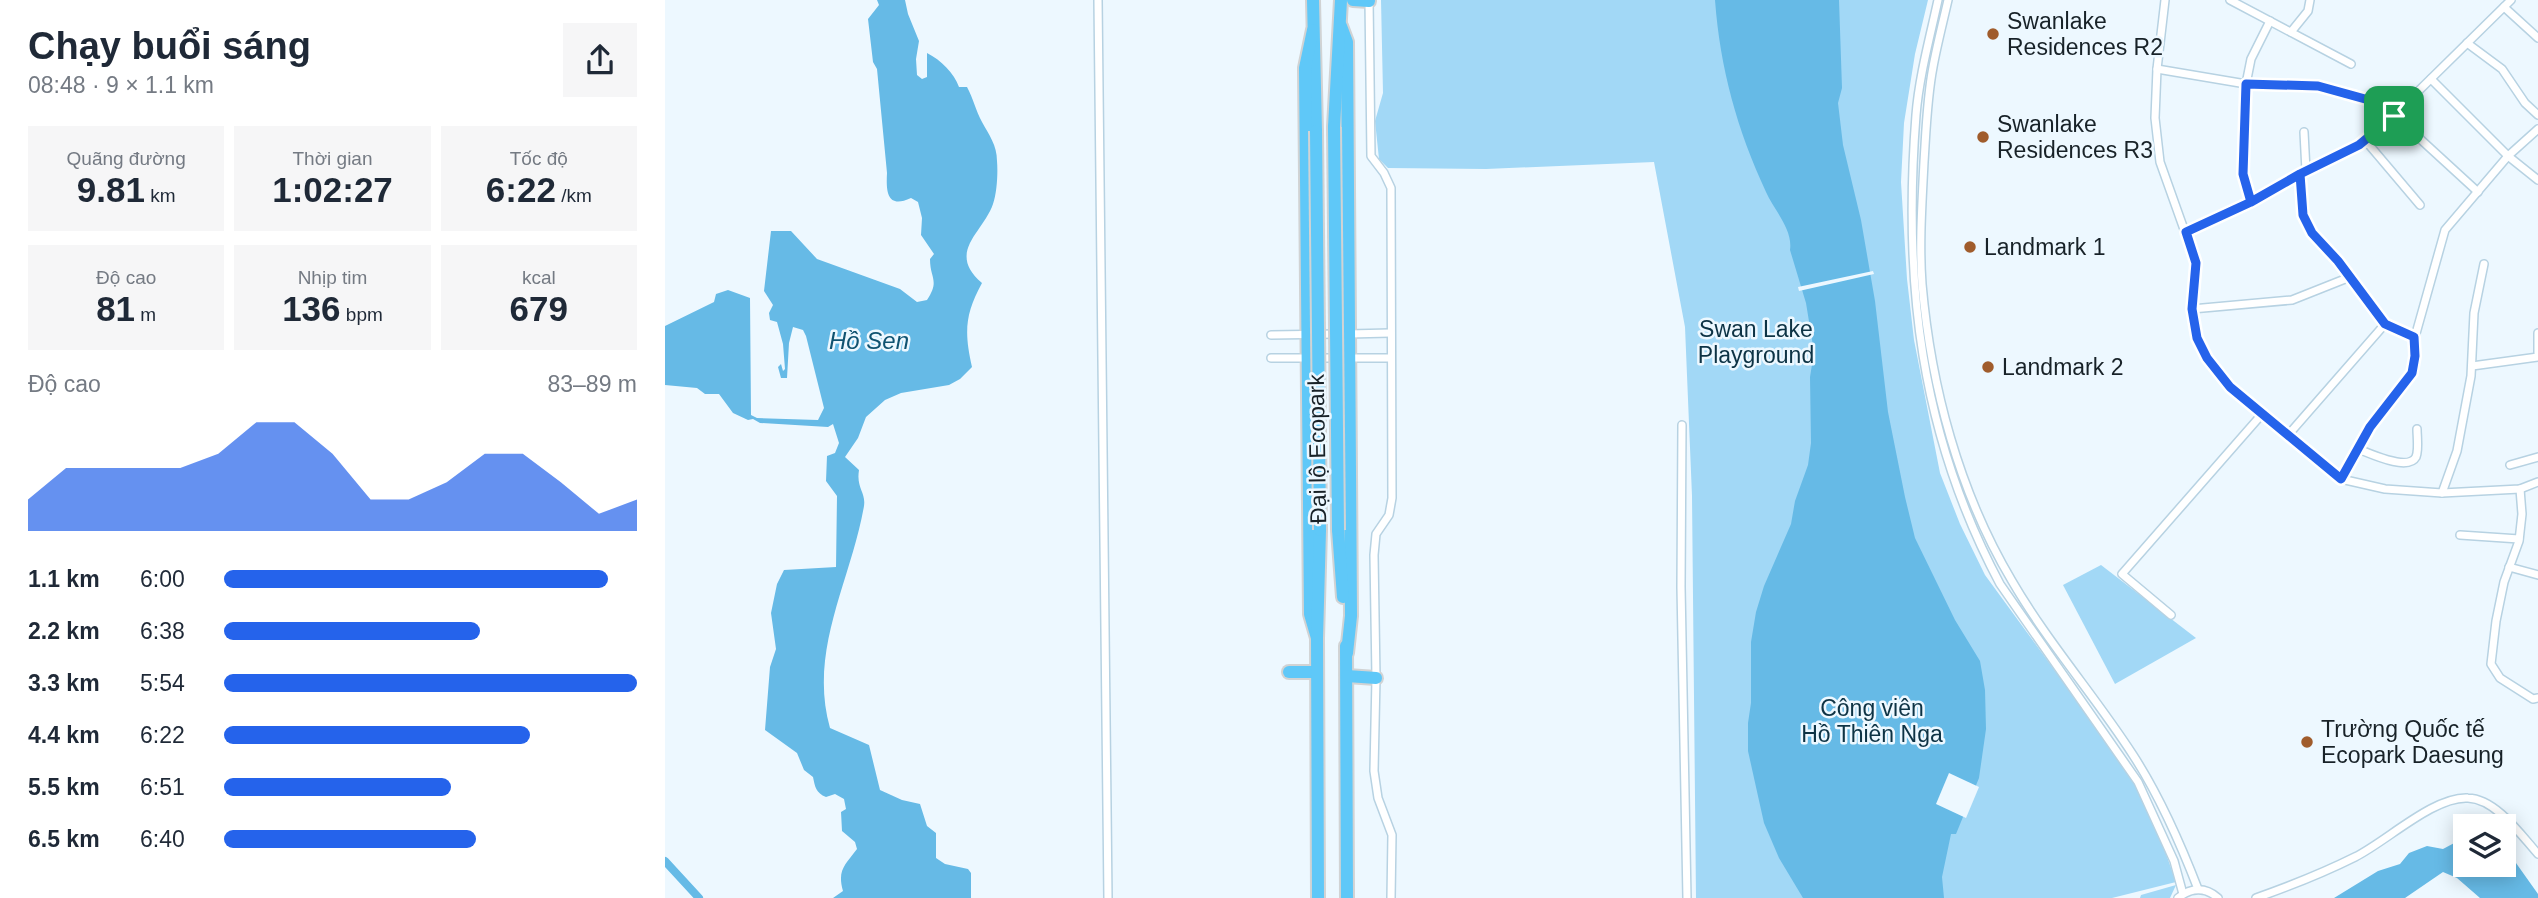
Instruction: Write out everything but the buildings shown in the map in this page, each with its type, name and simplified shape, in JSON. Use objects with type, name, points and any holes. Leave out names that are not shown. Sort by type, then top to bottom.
[{"type":"highway","name":"Đại lộ Ecopark","points":[[1313,0],[1321,530],[1317,638],[1318,898]]},
{"type":"highway","name":"Đại lộ Ecopark","points":[[1341,0],[1334,127],[1338,530],[1347,676],[1347,898]]},
{"type":"highway","points":[[1353,0],[1369,0]]},
{"type":"highway","points":[[1341,26],[1347,42],[1351,616],[1346,653]]},
{"type":"highway","points":[[1313,30],[1305,68],[1310,614],[1317,638]]},
{"type":"highway","points":[[1289,672],[1317,671]]},
{"type":"highway","points":[[1347,676],[1376,677]]},
{"type":"street","points":[[1098,0],[1108,898]]},
{"type":"street","points":[[1369,0],[1371,156],[1391,188],[1392,498],[1389,515],[1376,534],[1374,771],[1378,798],[1392,835],[1391,898]]},
{"type":"street","points":[[1938,0],[1916,113],[1913,264],[1913,287],[1922,361],[1935,421],[1962,505],[1981,548],[2000,584],[2138,782],[2173,861],[2181,896],[2198,889],[2207,890],[2218,898]]},
{"type":"street","points":[[1948,0],[1933,68],[1921,215],[1922,283],[1935,376],[1945,420],[1972,501],[2012,581],[2053,645],[2106,716],[2147,778],[2198,889]]},
{"type":"street","points":[[2165,0],[2157,69],[2155,118],[2160,162],[2196,263],[2192,309],[2197,338],[2207,358],[2230,387],[2341,479],[2385,489],[2442,493],[2520,489],[2538,482]]},
{"type":"street","points":[[2230,0],[2351,64]]},
{"type":"street","points":[[2291,32],[2308,11],[2310,0]]},
{"type":"street","points":[[2186,232],[2251,202],[2359,145],[2394,116],[2511,0]]},
{"type":"street","points":[[2504,7],[2538,38]]},
{"type":"street","points":[[1935,15],[1944,17]]},
{"type":"street","points":[[2251,202],[2243,174],[2246,84],[2251,59],[2270,21]]},
{"type":"street","points":[[2467,43],[2501,69],[2525,103],[2538,115]]},
{"type":"street","points":[[2157,69],[2246,84],[2318,86],[2376,102],[2478,191]]},
{"type":"street","points":[[2431,79],[2508,156],[2538,180]]},
{"type":"street","points":[[2341,479],[2370,427],[2412,373],[2414,337],[2445,230],[2508,156],[2538,129]]},
{"type":"street","points":[[2304,132],[2303,215],[2312,233],[2350,277],[2385,324],[2414,337]]},
{"type":"street","points":[[2365,140],[2420,205]]},
{"type":"street","points":[[1913,264],[1922,265]]},
{"type":"street","points":[[2442,493],[2457,451],[2472,366],[2474,313],[2484,264]]},
{"type":"street","points":[[2192,309],[2292,300],[2350,277]]},
{"type":"street","points":[[2289,434],[2385,324]]},
{"type":"street","points":[[1271,335],[1390,333]]},
{"type":"street","points":[[2472,366],[2538,355],[2538,333]]},
{"type":"street","points":[[1271,358],[1390,358]]},
{"type":"street","points":[[2171,615],[2122,574],[2263,413]]},
{"type":"street","points":[[1682,425],[1681,587],[1687,898]]},
{"type":"street","points":[[2358,449],[2388,461],[2409,462],[2417,453],[2417,429]]},
{"type":"street","points":[[2510,465],[2538,457]]},
{"type":"street","points":[[2520,489],[2522,514],[2519,539],[2496,621],[2491,664],[2500,678],[2527,696],[2538,698]]},
{"type":"street","points":[[1962,505],[1972,501]]},
{"type":"street","points":[[2460,535],[2519,539]]},
{"type":"street","points":[[2509,567],[2538,575]]},
{"type":"street","points":[[2045,650],[2053,645]]},
{"type":"street","points":[[2138,782],[2147,778]]},
{"type":"street","points":[[2256,898],[2355,858],[2391,837],[2439,803],[2457,799],[2481,801],[2494,809],[2538,854]]},
{"type":"green space","name":"Công viên Hồ Thiên Nga","points":[[1381,0],[1928,0],[1915,54],[1904,123],[1901,182],[1914,340],[1940,473],[1960,524],[1985,575],[2132,776],[2159,834],[2176,882],[2112,898],[1696,898],[1692,496],[1685,327],[1654,162],[1486,169],[1388,168],[1379,159],[1375,121],[1383,93]]},
{"type":"green space","points":[[2101,565],[2196,638],[2115,684],[2063,585]]},
{"type":"green space","points":[[2176,885],[2170,898],[2140,898],[2141,895]]},
{"type":"water","name":"Hồ Sen","points":[[877,0],[905,0],[919,41],[917,75],[922,79],[927,77],[927,53],[946,67],[959,87],[967,87],[996,150],[997,183],[993,204],[967,252],[967,262],[982,283],[969,314],[967,333],[972,367],[949,385],[901,393],[885,400],[866,417],[858,438],[845,457],[859,470],[864,506],[828,643],[824,671],[825,699],[830,728],[869,745],[880,790],[902,800],[920,804],[927,826],[936,833],[936,858],[945,864],[968,869],[971,873],[971,898],[833,898],[843,891],[842,873],[857,849],[855,842],[842,831],[841,812],[846,809],[844,799],[835,794],[826,797],[820,794],[813,777],[804,770],[797,753],[765,730],[770,667],[776,649],[771,613],[777,584],[784,570],[836,567],[837,496],[826,481],[827,456],[835,453],[839,443],[833,424],[828,427],[760,423],[733,413],[719,394],[705,394],[697,388],[665,385],[665,326],[714,302],[716,294],[728,290],[750,298],[751,415],[757,418],[818,420],[824,408],[803,330],[793,327],[789,343],[787,378],[781,378],[778,367],[781,364],[783,371],[785,369],[783,344],[777,322],[770,320],[769,313],[773,305],[764,291],[771,231],[791,231],[817,259],[900,289],[917,302],[927,300],[931,293],[934,284],[930,259],[934,254],[921,235],[922,218],[918,202],[911,198],[893,200],[888,192],[877,69],[873,62],[868,19],[879,5]]},
{"type":"water","points":[[1715,0],[1839,0],[1842,88],[1838,103],[1843,145],[1861,220],[1875,301],[1888,412],[1905,497],[1915,538],[1955,620],[1980,661],[1985,690],[1986,729],[1979,778],[1956,834],[1951,834],[1942,877],[1944,898],[1803,898],[1779,858],[1764,823],[1748,751],[1751,642],[1764,586],[1791,524],[1795,501],[1808,465],[1811,443],[1810,377],[1814,352],[1806,303],[1790,250],[1789,235],[1756,169],[1731,98],[1721,50]]},
{"type":"water","points":[[2453,844],[2453,876],[2443,872],[2405,898],[2334,898],[2378,871],[2400,864],[2409,853],[2427,846],[2443,849]]},
{"type":"water","points":[[2516,863],[2538,894],[2538,898],[2480,898],[2455,877],[2516,877]]},
{"type":"pier","points":[[1873,271],[1874,274],[1799,291],[1798,287]]},
{"type":"pier","points":[[1949,773],[1979,787],[1966,818],[1936,804]]},
{"type":"waterway","points":[[665,861],[699,898]]},
{"type":"place","name":"Swanlake Residences R2","points":[[1993,34]]},
{"type":"place","name":"Swanlake Residences R3","points":[[1983,137]]},
{"type":"place","name":"Landmark 1","points":[[1970,247]]},
{"type":"place","name":"Landmark 2","points":[[1988,367]]},
{"type":"place","name":"Trường Quốc tế Ecopark Daesung","points":[[2307,742]]},
{"type":"route","points":[[2394,116],[2359,145],[2300,174],[2251,202],[2186,232],[2196,263],[2192,309],[2197,338],[2207,358],[2230,387],[2341,479],[2370,427],[2412,373],[2414,337],[2385,324],[2338,261],[2312,233],[2303,215],[2300,174],[2251,202],[2243,174],[2246,84],[2318,86],[2376,102],[2394,116]]},
{"type":"park label","name":"Swan Lake Playground","points":[[1756,342]]}]
